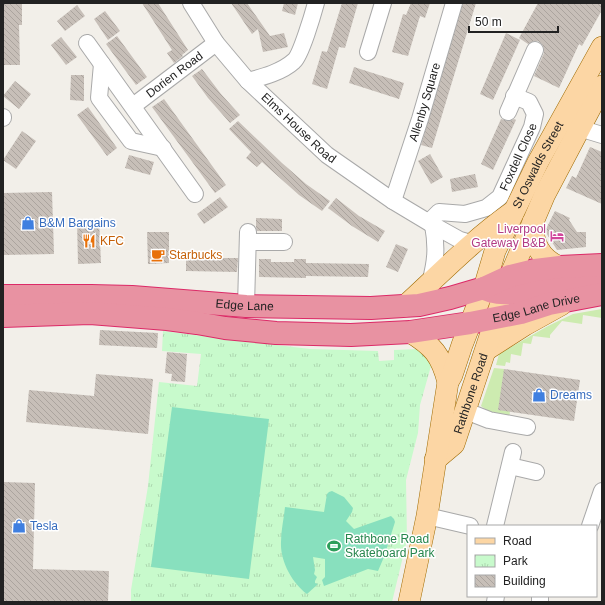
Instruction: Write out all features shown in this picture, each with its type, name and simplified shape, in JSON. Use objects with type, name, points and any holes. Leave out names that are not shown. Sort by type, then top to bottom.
[{"type":"highway","points":[[499,285],[535,270],[602,265]]},
{"type":"highway","points":[[499,285],[527,291],[570,282],[583,282],[602,286]]},
{"type":"highway","name":"Edge Lane","points":[[3,296],[132,297],[246,306],[371,308],[419,305],[499,285]]},
{"type":"highway","name":"Edge Lane Drive","points":[[470,323],[521,313],[548,304],[602,294]]},
{"type":"highway","points":[[36,296],[90,301],[90,312]]},
{"type":"highway","name":"Edge Lane","points":[[3,316],[90,312],[197,322],[225,328],[276,333],[351,335],[410,332],[470,323]]},
{"type":"main road","name":"St Oswalds Street","points":[[499,285],[533,222],[545,194],[556,151],[602,47]]},
{"type":"main road","name":"St Oswalds Street","points":[[499,285],[495,251],[512,213],[556,151],[592,132],[602,86]]},
{"type":"main road","points":[[405,306],[474,242],[512,213]]},
{"type":"main road","points":[[533,222],[534,239],[538,249],[550,262],[560,267]]},
{"type":"main road","name":"Rathbone Road","points":[[435,460],[454,444],[495,319],[499,285]]},
{"type":"main road","name":"Rathbone Road","points":[[409,602],[427,516],[448,382],[452,375],[470,323],[499,285]]},
{"type":"main road","points":[[486,350],[525,325],[569,300]]},
{"type":"main road","points":[[410,332],[434,349],[448,382]]},
{"type":"street","name":"Elms House Road","points":[[191,3],[216,43],[248,81],[327,155],[393,201],[431,224],[460,240],[474,242]]},
{"type":"street","points":[[248,81],[270,76],[295,61],[308,31],[316,3]]},
{"type":"street","points":[[368,52],[383,3]]},
{"type":"street","name":"Allenby Square","points":[[393,201],[420,119],[454,3]]},
{"type":"street","points":[[87,43],[195,194]]},
{"type":"street","name":"Dorien Road","points":[[133,106],[216,43]]},
{"type":"street","points":[[508,112],[535,50]]},
{"type":"street","points":[[102,64],[99,98],[131,141],[163,148]]},
{"type":"street","name":"Foxdell Close","points":[[431,224],[439,212],[465,214],[486,208],[500,197],[532,127],[535,114],[529,102],[514,96]]},
{"type":"street","points":[[430,283],[435,265],[436,251],[436,242],[431,224]]},
{"type":"street","points":[[246,306],[248,237],[284,242]]},
{"type":"street","points":[[466,410],[489,420],[527,427]]},
{"type":"street","points":[[495,525],[511,459],[536,472]]},
{"type":"street","points":[[590,525],[602,491]]},
{"type":"street","points":[[427,516],[467,525]]},
{"type":"green space","points":[[602,309],[602,318],[583,315],[582,324],[562,321],[550,335],[550,338],[533,336],[531,344],[523,343],[521,356],[511,354],[510,363],[506,362],[505,366],[496,365],[499,354],[548,326],[573,314]]},
{"type":"green space","points":[[163,331],[310,349],[378,351],[379,361],[394,360],[394,350],[419,349],[430,361],[431,366],[420,405],[418,433],[406,480],[407,540],[392,602],[131,602],[131,590],[148,486],[159,382],[197,386],[201,354],[162,351]]},
{"type":"green space","points":[[494,368],[504,369],[510,411],[509,419],[489,412],[481,406]]},
{"type":"green space","points":[[172,407],[269,419],[249,579],[151,567]]},
{"type":"green space","name":"Rathbone Road Skateboard Park","points":[[332,491],[344,497],[353,508],[346,521],[354,529],[391,516],[395,522],[378,571],[368,569],[324,586],[322,580],[325,577],[325,559],[313,557],[315,570],[314,574],[317,577],[315,583],[318,584],[307,594],[292,578],[283,557],[281,538],[285,507],[324,512],[327,494]]},
{"type":"building","points":[[3,3],[22,3],[22,25],[19,25],[20,65],[3,65]]},
{"type":"building","points":[[142,3],[158,3],[188,50],[174,63],[167,53],[172,50]]},
{"type":"building","points":[[231,3],[247,3],[270,36],[284,33],[288,47],[263,52],[258,29],[252,34]]},
{"type":"building","points":[[284,3],[298,3],[295,15],[282,11]]},
{"type":"building","points":[[342,3],[358,3],[345,48],[339,47],[327,89],[312,84],[322,51],[327,52]]},
{"type":"building","points":[[411,3],[430,3],[425,18],[420,16],[408,56],[392,52],[403,14],[406,15]]},
{"type":"building","points":[[463,3],[476,3],[432,148],[421,145]]},
{"type":"building","points":[[538,3],[602,3],[602,10],[582,46],[579,44],[559,88],[534,76],[544,53],[542,44],[538,41],[534,41],[528,44],[519,38]]},
{"type":"building","points":[[77,5],[85,16],[65,31],[57,21]]},
{"type":"building","points":[[105,11],[120,31],[108,40],[94,19]]},
{"type":"building","points":[[506,33],[520,40],[493,100],[480,94]]},
{"type":"building","points":[[117,36],[147,77],[136,85],[106,44]]},
{"type":"building","points":[[61,37],[77,57],[66,65],[51,45]]},
{"type":"building","points":[[354,67],[404,83],[399,99],[349,83]]},
{"type":"building","points":[[202,69],[221,94],[240,115],[230,123],[208,98],[192,76]]},
{"type":"building","points":[[71,75],[84,75],[84,101],[70,100]]},
{"type":"building","points":[[15,81],[31,94],[19,109],[3,96]]},
{"type":"building","points":[[164,99],[226,185],[215,193],[152,107]]},
{"type":"building","points":[[88,107],[117,148],[107,156],[77,115]]},
{"type":"building","points":[[501,119],[509,121],[514,119],[516,120],[493,170],[481,164]]},
{"type":"building","points":[[238,121],[306,184],[330,201],[322,211],[299,195],[262,162],[257,167],[246,158],[251,152],[229,129]]},
{"type":"building","points":[[22,131],[36,141],[16,169],[3,160]]},
{"type":"building","points":[[590,147],[602,152],[602,204],[566,188],[572,176],[576,178]]},
{"type":"building","points":[[430,154],[443,177],[431,184],[418,161]]},
{"type":"building","points":[[129,155],[154,162],[150,175],[125,168]]},
{"type":"building","points":[[475,174],[478,187],[452,192],[450,179]]},
{"type":"building","name":"B&M Bargains","points":[[52,192],[54,254],[3,255],[3,193]]},
{"type":"building","points":[[220,197],[228,207],[204,224],[197,214]]},
{"type":"building","points":[[336,198],[359,216],[385,231],[378,242],[352,226],[328,208]]},
{"type":"building","points":[[555,211],[570,218],[569,220],[577,232],[586,232],[586,247],[557,250],[545,231]]},
{"type":"building","points":[[256,218],[282,219],[282,231],[257,231]]},
{"type":"building","name":"KFC","points":[[99,219],[101,263],[78,264],[77,220]]},
{"type":"building","name":"Starbucks","points":[[147,232],[169,232],[169,263],[148,264]]},
{"type":"building","points":[[396,244],[408,249],[398,272],[386,267]]},
{"type":"building","points":[[186,258],[238,258],[237,272],[186,271]]},
{"type":"building","points":[[259,259],[271,259],[271,262],[294,262],[294,259],[306,259],[306,263],[369,264],[368,277],[259,277]]},
{"type":"building","points":[[100,330],[158,333],[157,348],[99,345]]},
{"type":"building","points":[[167,352],[187,354],[185,382],[171,381],[172,374],[165,373]]},
{"type":"building","name":"Dreams","points":[[504,369],[580,380],[574,421],[498,410]]},
{"type":"building","points":[[96,374],[153,379],[148,434],[26,422],[29,390],[94,396]]},
{"type":"building","points":[[3,482],[35,483],[33,569],[109,571],[108,602],[3,602]]},
{"type":"place","name":"B&M Bargains","points":[[28,223]]},
{"type":"place","name":"Liverpool Gateway B&B","points":[[557,236]]},
{"type":"place","name":"KFC","points":[[89,241]]},
{"type":"place","name":"Starbucks","points":[[158,255]]},
{"type":"place","name":"Dreams","points":[[539,395]]},
{"type":"place","name":"Tesla","points":[[19,526]]},
{"type":"place","name":"Rathbone Road Skateboard Park","points":[[334,546]]}]
